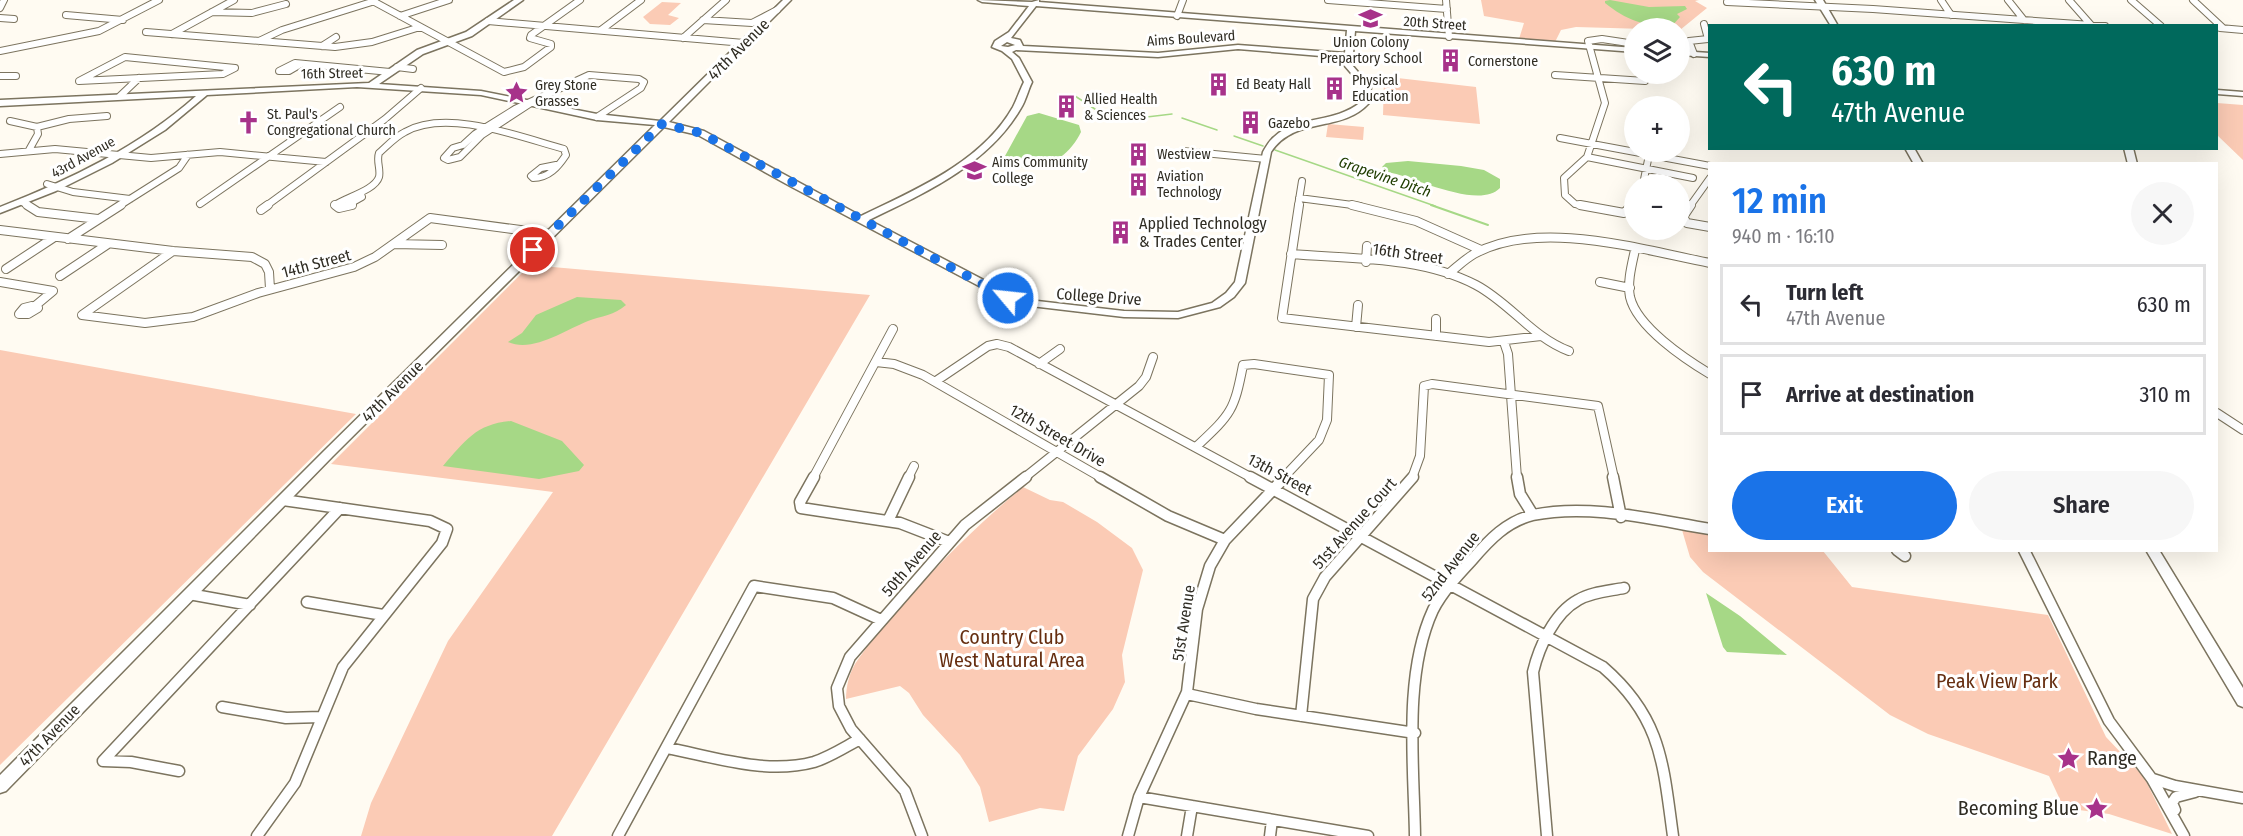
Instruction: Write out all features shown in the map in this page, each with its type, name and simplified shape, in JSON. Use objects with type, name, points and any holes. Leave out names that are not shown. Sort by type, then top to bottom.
[{"type":"street","points":[[0,8],[4,0]]},
{"type":"street","points":[[0,51],[79,37],[124,20],[159,0]]},
{"type":"street","points":[[172,34],[234,0]]},
{"type":"street","points":[[258,41],[282,30],[374,0],[504,72],[514,72],[525,68],[551,48],[551,44],[530,38],[580,0]]},
{"type":"street","points":[[400,16],[449,0]]},
{"type":"street","points":[[371,86],[420,52],[449,42],[519,0]]},
{"type":"street","points":[[601,30],[641,0]]},
{"type":"street","points":[[683,38],[726,0]]},
{"type":"street","name":"47th Avenue","points":[[0,786],[283,500],[787,0]]},
{"type":"street","name":"20th Street","points":[[982,0],[1035,2],[1351,30],[1624,49]]},
{"type":"street","points":[[1177,16],[1183,0]]},
{"type":"street","points":[[1328,0],[1398,3],[1446,9]]},
{"type":"street","points":[[1446,0],[1449,37]]},
{"type":"street","points":[[1868,0],[1873,9]]},
{"type":"street","points":[[1941,0],[1952,15]]},
{"type":"street","points":[[2008,0],[2024,20]]},
{"type":"street","points":[[2069,0],[2090,24]]},
{"type":"street","points":[[2130,0],[2159,24]]},
{"type":"street","points":[[2193,0],[2216,24]]},
{"type":"street","points":[[1016,48],[1004,45],[1035,2]]},
{"type":"street","points":[[861,220],[943,178],[995,136],[1028,84],[1016,48],[1035,2]]},
{"type":"street","points":[[1727,2],[1822,4],[2078,24]]},
{"type":"street","points":[[212,12],[252,13],[286,4]]},
{"type":"street","points":[[1822,4],[1834,24]]},
{"type":"street","points":[[748,24],[757,22],[777,10]]},
{"type":"street","points":[[66,15],[124,20]]},
{"type":"street","points":[[0,18],[14,19]]},
{"type":"street","points":[[489,18],[544,26],[744,43]]},
{"type":"street","points":[[703,20],[748,24],[755,26],[756,31]]},
{"type":"street","points":[[1704,24],[1708,39],[1689,41],[1692,51],[1708,55]]},
{"type":"street","points":[[146,32],[362,48],[420,27]]},
{"type":"street","points":[[2220,28],[2243,30]]},
{"type":"street","points":[[1348,56],[1351,30]]},
{"type":"street","points":[[321,46],[336,37]]},
{"type":"street","points":[[1624,43],[1597,39],[1588,41],[1605,103],[1587,157],[1564,178],[1566,199],[1580,206],[1624,212]]},
{"type":"street","name":"Aims Boulevard","points":[[1004,45],[1016,48],[1036,47],[1158,56],[1238,47],[1348,56]]},
{"type":"street","name":"College Drive","points":[[662,124],[710,129],[739,146],[752,159],[1008,298],[1028,305],[1124,314],[1187,314],[1208,308],[1224,300],[1235,290],[1244,269],[1266,159],[1272,142],[1279,135],[1302,125],[1349,114],[1365,103],[1367,87],[1348,67],[1348,56]]},
{"type":"street","points":[[120,96],[139,78],[223,74],[235,68],[125,57],[79,81],[139,78]]},
{"type":"street","points":[[301,64],[280,72],[284,67],[301,64],[393,70],[413,69]]},
{"type":"street","points":[[487,129],[456,159],[444,158],[453,148],[463,145],[487,129],[524,111],[531,103],[589,75],[639,79],[644,82],[641,88],[597,117]]},
{"type":"street","points":[[1555,75],[1624,80]]},
{"type":"street","points":[[0,76],[16,76]]},
{"type":"street","name":"16th Street","points":[[0,103],[371,86],[481,93],[597,117],[662,124]]},
{"type":"street","points":[[261,210],[421,88]]},
{"type":"street","name":"43rd Avenue","points":[[0,210],[57,188],[170,119],[205,92]]},
{"type":"street","points":[[2218,94],[2243,96]]},
{"type":"street","points":[[200,204],[340,107]]},
{"type":"street","points":[[10,121],[37,127],[69,119],[107,116]]},
{"type":"street","points":[[361,194],[374,185],[379,178],[376,158],[379,153],[405,132],[439,122],[487,129],[561,147],[566,155],[556,165]]},
{"type":"street","points":[[29,150],[38,134],[37,127]]},
{"type":"street","points":[[1560,138],[1624,150]]},
{"type":"street","points":[[463,145],[471,146]]},
{"type":"street","points":[[0,154],[55,149],[151,158],[220,152],[326,162]]},
{"type":"street","points":[[1183,151],[1266,159]]},
{"type":"street","points":[[68,239],[178,168],[188,155]]},
{"type":"street","points":[[1587,157],[1693,178]]},
{"type":"street","points":[[1645,174],[1648,162]]},
{"type":"street","points":[[1688,162],[1708,166]]},
{"type":"street","points":[[1690,205],[1708,180]]},
{"type":"street","points":[[1302,181],[1282,318],[1504,342],[1541,336]]},
{"type":"street","points":[[47,184],[57,188],[130,199]]},
{"type":"street","points":[[1299,198],[1358,204],[1392,212],[1444,231],[1481,250]]},
{"type":"street","points":[[22,202],[38,212],[99,219]]},
{"type":"street","points":[[849,213],[876,213]]},
{"type":"street","points":[[876,213],[875,223],[878,229]]},
{"type":"street","name":"14th Street","points":[[173,251],[82,315],[127,322],[165,323],[202,314],[270,289],[339,274],[376,257],[430,218],[550,234]]},
{"type":"street","points":[[1690,223],[1708,227]]},
{"type":"street","points":[[0,230],[173,251],[252,257],[265,264],[269,272],[270,289]]},
{"type":"street","points":[[1448,274],[1462,260],[1481,250],[1548,236],[1708,263]]},
{"type":"street","points":[[6,269],[53,238]]},
{"type":"street","points":[[60,276],[108,244]]},
{"type":"street","points":[[394,244],[442,245]]},
{"type":"street","points":[[1366,262],[1367,246]]},
{"type":"street","points":[[1635,250],[1630,288],[1632,303],[1642,318],[1683,357],[1708,373]]},
{"type":"street","name":"16th Street","points":[[1291,254],[1422,267],[1448,274],[1491,295],[1552,345],[1569,351]]},
{"type":"street","points":[[0,282],[53,291],[35,306]]},
{"type":"street","points":[[1600,282],[1630,288]]},
{"type":"street","points":[[1356,327],[1358,305]]},
{"type":"street","points":[[1436,319],[1436,336]]},
{"type":"street","points":[[893,329],[800,502],[801,508],[888,521],[949,542]]},
{"type":"street","points":[[1504,342],[1508,354],[1517,483],[1520,494],[1533,515]]},
{"type":"street","name":"13th Street","points":[[936,381],[988,346],[997,344],[1009,347],[1603,667],[1639,700],[1658,742],[1673,836]]},
{"type":"street","points":[[1039,364],[1060,350]]},
{"type":"street","name":"50th Avenue","points":[[922,836],[905,791],[860,740],[839,706],[837,688],[850,657],[965,525],[1116,405],[1146,377],[1153,357]]},
{"type":"street","name":"12th Street Drive","points":[[876,362],[908,368],[936,381],[1168,516],[1225,540]]},
{"type":"street","name":"51st Avenue","points":[[1128,836],[1138,797],[1187,694],[1199,601],[1210,566],[1225,540],[1312,451],[1327,420],[1329,375],[1254,364],[1244,365],[1235,405],[1223,422],[1196,447]]},
{"type":"street","name":"51st Avenue Court","points":[[1301,716],[1313,599],[1325,577],[1403,490],[1417,471],[1424,386],[1432,384],[1510,394]]},
{"type":"street","points":[[1510,394],[1598,406],[1602,410],[1621,517]]},
{"type":"street","points":[[2218,414],[2243,430]]},
{"type":"street","points":[[888,521],[914,466]]},
{"type":"street","points":[[257,836],[295,783],[343,667],[446,536],[447,529],[430,521],[283,500]]},
{"type":"street","points":[[179,771],[131,762],[103,761],[340,508]]},
{"type":"street","name":"52nd Avenue","points":[[1415,836],[1416,669],[1422,639],[1433,610],[1490,538],[1503,528],[1533,515],[1567,512],[1708,529]]},
{"type":"street","points":[[2025,552],[2109,721],[2120,739],[2152,779],[2185,836]]},
{"type":"street","points":[[2153,552],[2243,701]]},
{"type":"street","points":[[618,836],[754,586],[833,598],[881,620]]},
{"type":"street","points":[[1547,836],[1533,672],[1535,659],[1547,636],[1574,602],[1603,592],[1624,588]]},
{"type":"street","points":[[189,594],[250,605]]},
{"type":"street","points":[[307,603],[383,615]]},
{"type":"street","points":[[1187,694],[1301,716],[1416,733]]},
{"type":"street","points":[[222,707],[286,718],[321,717]]},
{"type":"street","points":[[667,748],[768,765],[790,766],[814,762],[860,740]]},
{"type":"street","points":[[2152,779],[2198,791],[2243,798]]},
{"type":"street","points":[[2185,836],[2172,803],[2176,797],[2198,791]]},
{"type":"street","points":[[1138,797],[1360,835]]},
{"type":"street","points":[[1187,836],[1192,806]]},
{"type":"street","points":[[1270,836],[1272,820]]},
{"type":"green space","points":[[1481,0],[1699,0],[1695,1],[1707,8],[1690,22],[1690,18],[1624,18],[1624,28],[1576,27],[1561,30],[1555,42],[1519,39],[1524,23],[1484,16]]},
{"type":"green space","points":[[662,2],[681,3],[668,15],[679,18],[670,25],[650,24],[643,17]]},
{"type":"green space","points":[[1380,76],[1476,87],[1480,124],[1383,115],[1384,80]]},
{"type":"green space","points":[[2218,103],[2243,105],[2243,160],[2218,136]]},
{"type":"green space","points":[[1328,124],[1364,127],[1363,140],[1326,137]]},
{"type":"green space","points":[[530,265],[870,295],[552,836],[361,836],[371,803],[448,641],[553,492],[331,464]]},
{"type":"green space","points":[[0,350],[356,414],[0,765]]},
{"type":"green space","name":"Country Club West Natural Area","points":[[1023,487],[1050,500],[1063,502],[1097,522],[1132,548],[1143,570],[1122,655],[1125,682],[1113,709],[1078,756],[1064,811],[1040,808],[989,822],[980,787],[960,755],[923,715],[909,693],[900,686],[846,699],[850,676],[855,664],[870,643],[958,546]]},
{"type":"green space","name":"Peak View Park","points":[[1682,530],[1708,534],[1708,552],[1824,552],[1852,587],[2048,615],[2106,737],[2144,777],[2172,834],[2109,814],[2064,808],[2049,776],[1928,734],[1890,715],[1703,572],[1690,557]]},
{"type":"shaded area","points":[[1605,1],[1649,7],[1685,6],[1687,9],[1677,14],[1679,18],[1628,18]]},
{"type":"shaded area","points":[[1039,113],[1079,125],[1081,132],[1076,141],[1062,156],[1044,166],[1025,168],[1009,163],[1005,156],[1027,116]]},
{"type":"shaded area","points":[[1408,161],[1484,170],[1500,179],[1500,188],[1490,194],[1462,194],[1388,172],[1382,167],[1386,163]]},
{"type":"shaded area","points":[[577,297],[621,300],[626,305],[613,313],[588,321],[538,343],[518,345],[508,342],[522,333],[536,315]]},
{"type":"shaded area","points":[[511,421],[562,441],[584,465],[579,471],[539,479],[443,466],[472,435],[489,426]]},
{"type":"shaded area","points":[[1706,593],[1740,616],[1787,655],[1727,652],[1723,647]]},
{"type":"waterway","name":"Grapevine Ditch","points":[[1075,96],[1101,113]]},
{"type":"waterway","name":"Grapevine Ditch","points":[[1130,119],[1172,114]]},
{"type":"waterway","name":"Grapevine Ditch","points":[[1182,118],[1217,130]]},
{"type":"waterway","name":"Grapevine Ditch","points":[[1234,136],[1263,146]]},
{"type":"waterway","name":"Grapevine Ditch","points":[[1275,150],[1435,206]]},
{"type":"waterway","name":"Grapevine Ditch","points":[[1431,205],[1488,225]]},
{"type":"place","name":"Union Colony Prepartory School","points":[[1371,18]]},
{"type":"place","name":"Cornerstone","points":[[1450,61]]},
{"type":"place","name":"Ed Beaty Hall","points":[[1218,84]]},
{"type":"place","name":"Physical Education","points":[[1334,88]]},
{"type":"place","name":"Grey Stone Grasses","points":[[517,93]]},
{"type":"place","name":"Allied Health & Sciences","points":[[1066,107]]},
{"type":"place","name":"St. Paul's Congregational Church","points":[[249,122]]},
{"type":"place","name":"Gazebo","points":[[1250,123]]},
{"type":"place","name":"Westview","points":[[1139,154]]},
{"type":"place","name":"Aims Community College","points":[[974,170]]},
{"type":"place","name":"Aviation Technology","points":[[1139,184]]},
{"type":"place","name":"Applied Technology & Trades Center","points":[[1121,232]]},
{"type":"place","name":"Range","points":[[2069,758]]},
{"type":"place","name":"Becoming Blue","points":[[2097,808]]},
{"type":"route","points":[[533,250],[662,124],[701,133],[1008,298]]}]
